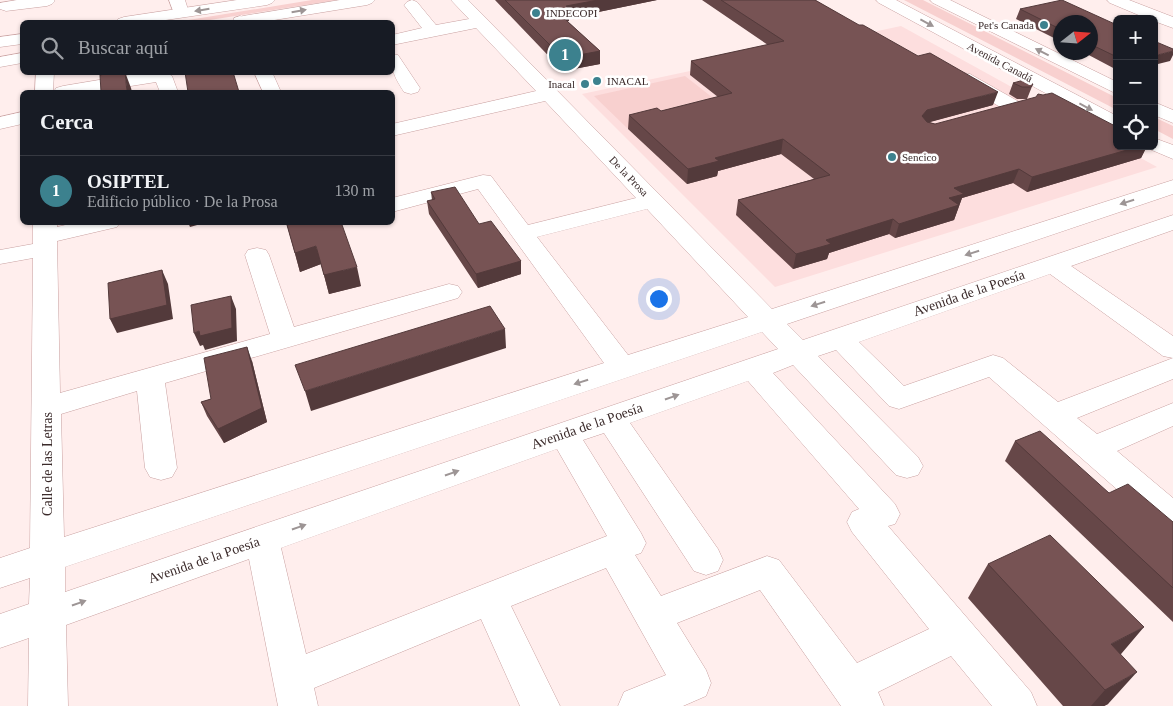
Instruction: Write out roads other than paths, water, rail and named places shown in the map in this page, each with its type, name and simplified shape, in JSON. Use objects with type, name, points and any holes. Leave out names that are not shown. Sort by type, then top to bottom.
[{"type":"street","points":[[6,6],[47,0],[46,19]]},
{"type":"street","points":[[131,20],[179,7],[267,0]]},
{"type":"street","points":[[250,20],[367,0]]},
{"type":"street","name":"De la Prosa","points":[[459,0],[907,466]]},
{"type":"street","name":"Avenida Canadá","points":[[884,0],[1113,122]]},
{"type":"street","name":"Avenida Canadá","points":[[938,0],[1113,87]]},
{"type":"street","points":[[1115,0],[1173,24]]},
{"type":"street","points":[[412,5],[432,32]]},
{"type":"street","points":[[395,39],[481,22]]},
{"type":"street","points":[[0,42],[20,39]]},
{"type":"street","points":[[0,62],[20,58]]},
{"type":"street","points":[[395,63],[412,88]]},
{"type":"street","points":[[945,68],[1025,104]]},
{"type":"street","points":[[44,90],[45,75]]},
{"type":"street","points":[[264,75],[271,90]]},
{"type":"street","points":[[70,90],[113,78],[158,76],[166,80],[168,90]]},
{"type":"street","points":[[395,129],[550,94]]},
{"type":"street","points":[[986,114],[1061,94]]},
{"type":"street","points":[[1158,110],[1173,117]]},
{"type":"street","points":[[0,123],[20,118]]},
{"type":"street","points":[[1158,146],[1173,154]]},
{"type":"street","points":[[395,204],[483,182],[623,368]]},
{"type":"street","points":[[0,573],[1173,187]]},
{"type":"street","points":[[523,233],[652,201]]},
{"type":"street","name":"Avenida de la Poesía","points":[[0,631],[1173,222]]},
{"type":"street","points":[[0,257],[46,236],[96,225]]},
{"type":"street","name":"Calle de las Letras","points":[[46,236],[48,706]]},
{"type":"street","points":[[257,255],[286,339]]},
{"type":"street","points":[[1052,264],[1173,349]]},
{"type":"street","points":[[47,407],[449,292]]},
{"type":"street","points":[[1148,332],[1173,322]]},
{"type":"street","points":[[840,338],[899,399],[994,365],[1173,518]]},
{"type":"street","points":[[1054,415],[1173,368]]},
{"type":"street","points":[[753,369],[883,514],[864,522],[1017,706]]},
{"type":"street","points":[[150,378],[161,468]]},
{"type":"street","points":[[1093,449],[1173,414]]},
{"type":"street","points":[[610,418],[706,560]]},
{"type":"street","points":[[262,540],[295,692],[490,598],[629,543],[564,434]]},
{"type":"street","points":[[613,549],[692,683],[638,706]]},
{"type":"street","points":[[653,616],[767,571],[857,696],[956,634]]},
{"type":"street","points":[[490,598],[540,706]]},
{"type":"place","name":"INDECOPI","points":[[536,13]]},
{"type":"place","name":"Pet's Canada","points":[[1044,25]]},
{"type":"place","name":"OSIPTEL","points":[[565,55]]},
{"type":"place","name":"INACAL","points":[[597,81]]},
{"type":"place","name":"Inacal","points":[[585,84]]},
{"type":"place","name":"Sencico","points":[[892,157]]}]
